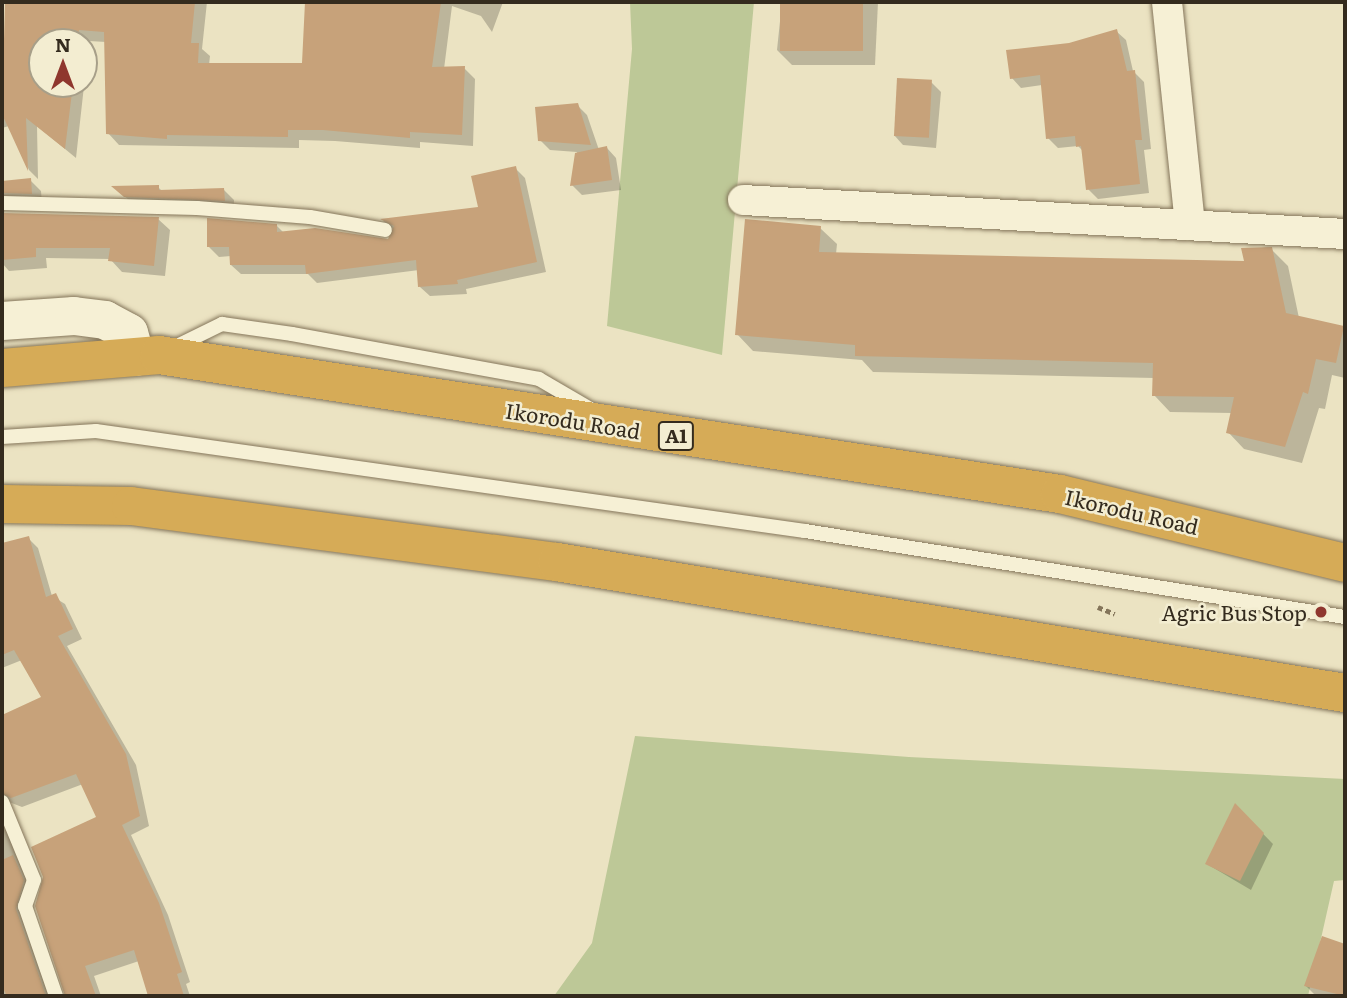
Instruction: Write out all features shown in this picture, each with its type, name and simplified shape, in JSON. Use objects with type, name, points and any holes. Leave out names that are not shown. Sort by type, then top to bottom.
[{"type":"highway","name":"Ikorodu Road","points":[[2,368],[147,356],[1060,494],[1345,563]]},
{"type":"highway","points":[[2,504],[131,506],[516,556],[1345,693]]},
{"type":"street","points":[[1167,2],[1190,225]]},
{"type":"street","points":[[743,200],[1345,234]]},
{"type":"street","points":[[2,321],[74,316],[105,320],[129,333],[147,356]]},
{"type":"lane","points":[[2,203],[197,208],[310,217],[385,230]]},
{"type":"lane","points":[[2,437],[109,433],[805,531],[1345,617]]},
{"type":"lane","points":[[2,802],[34,880],[24,906],[56,996]]},
{"type":"path","points":[[1098,607],[1115,614]]},
{"type":"green space","points":[[630,2],[754,2],[722,355],[607,326],[632,49]]},
{"type":"green space","points":[[635,736],[909,757],[1345,779],[1345,880],[1334,881],[1308,996],[554,996],[592,943]]},
{"type":"building","points":[[5,2],[195,2],[191,43],[199,43],[198,63],[302,63],[305,2],[441,2],[432,67],[465,66],[462,135],[410,132],[410,138],[323,130],[288,130],[288,137],[167,135],[167,139],[106,134],[104,32],[98,32],[98,28],[28,28],[28,98],[71,98],[65,149],[26,118],[28,171],[2,114]]},
{"type":"building","points":[[780,2],[863,2],[863,51],[780,51]]},
{"type":"building","points":[[1117,29],[1127,71],[1135,70],[1142,140],[1135,140],[1140,184],[1086,190],[1081,146],[1076,147],[1075,136],[1046,139],[1040,75],[1010,79],[1006,50],[1069,43]]},
{"type":"building","points":[[897,78],[932,80],[929,138],[894,136]]},
{"type":"building","points":[[578,103],[591,145],[538,141],[535,107]]},
{"type":"building","points":[[607,146],[612,180],[570,186],[575,153]]},
{"type":"building","points":[[516,166],[537,262],[457,280],[458,284],[418,287],[416,260],[306,274],[305,265],[230,265],[229,247],[207,247],[207,218],[277,224],[277,232],[315,228],[388,239],[394,226],[380,219],[478,207],[471,176]]},
{"type":"building","points":[[31,178],[32,194],[2,193],[2,181]]},
{"type":"building","points":[[159,185],[159,190],[224,188],[225,201],[124,197],[111,186]]},
{"type":"building","points":[[2,213],[159,217],[154,266],[108,261],[110,248],[36,248],[36,257],[2,260]]},
{"type":"building","points":[[745,219],[821,226],[819,252],[1244,261],[1241,248],[1272,247],[1286,313],[1344,326],[1336,363],[1316,359],[1308,394],[1303,392],[1285,447],[1226,433],[1234,397],[1152,396],[1153,363],[855,356],[855,345],[735,335]]},
{"type":"building","points":[[29,536],[46,597],[56,593],[73,629],[58,636],[126,754],[140,816],[122,825],[159,903],[182,972],[177,974],[184,996],[148,996],[134,950],[85,966],[96,996],[65,996],[35,906],[43,877],[31,847],[96,817],[76,774],[11,798],[2,793],[2,715],[41,697],[14,650],[2,655],[2,543]]},
{"type":"building","points":[[1235,803],[1264,833],[1240,881],[1205,864]]},
{"type":"building","points":[[13,855],[24,880],[16,909],[46,996],[7,996],[2,986],[2,860]]},
{"type":"building","points":[[1322,936],[1345,944],[1345,996],[1304,986]]},
{"type":"place","name":"Agric Bus Stop","points":[[1321,612]]}]
